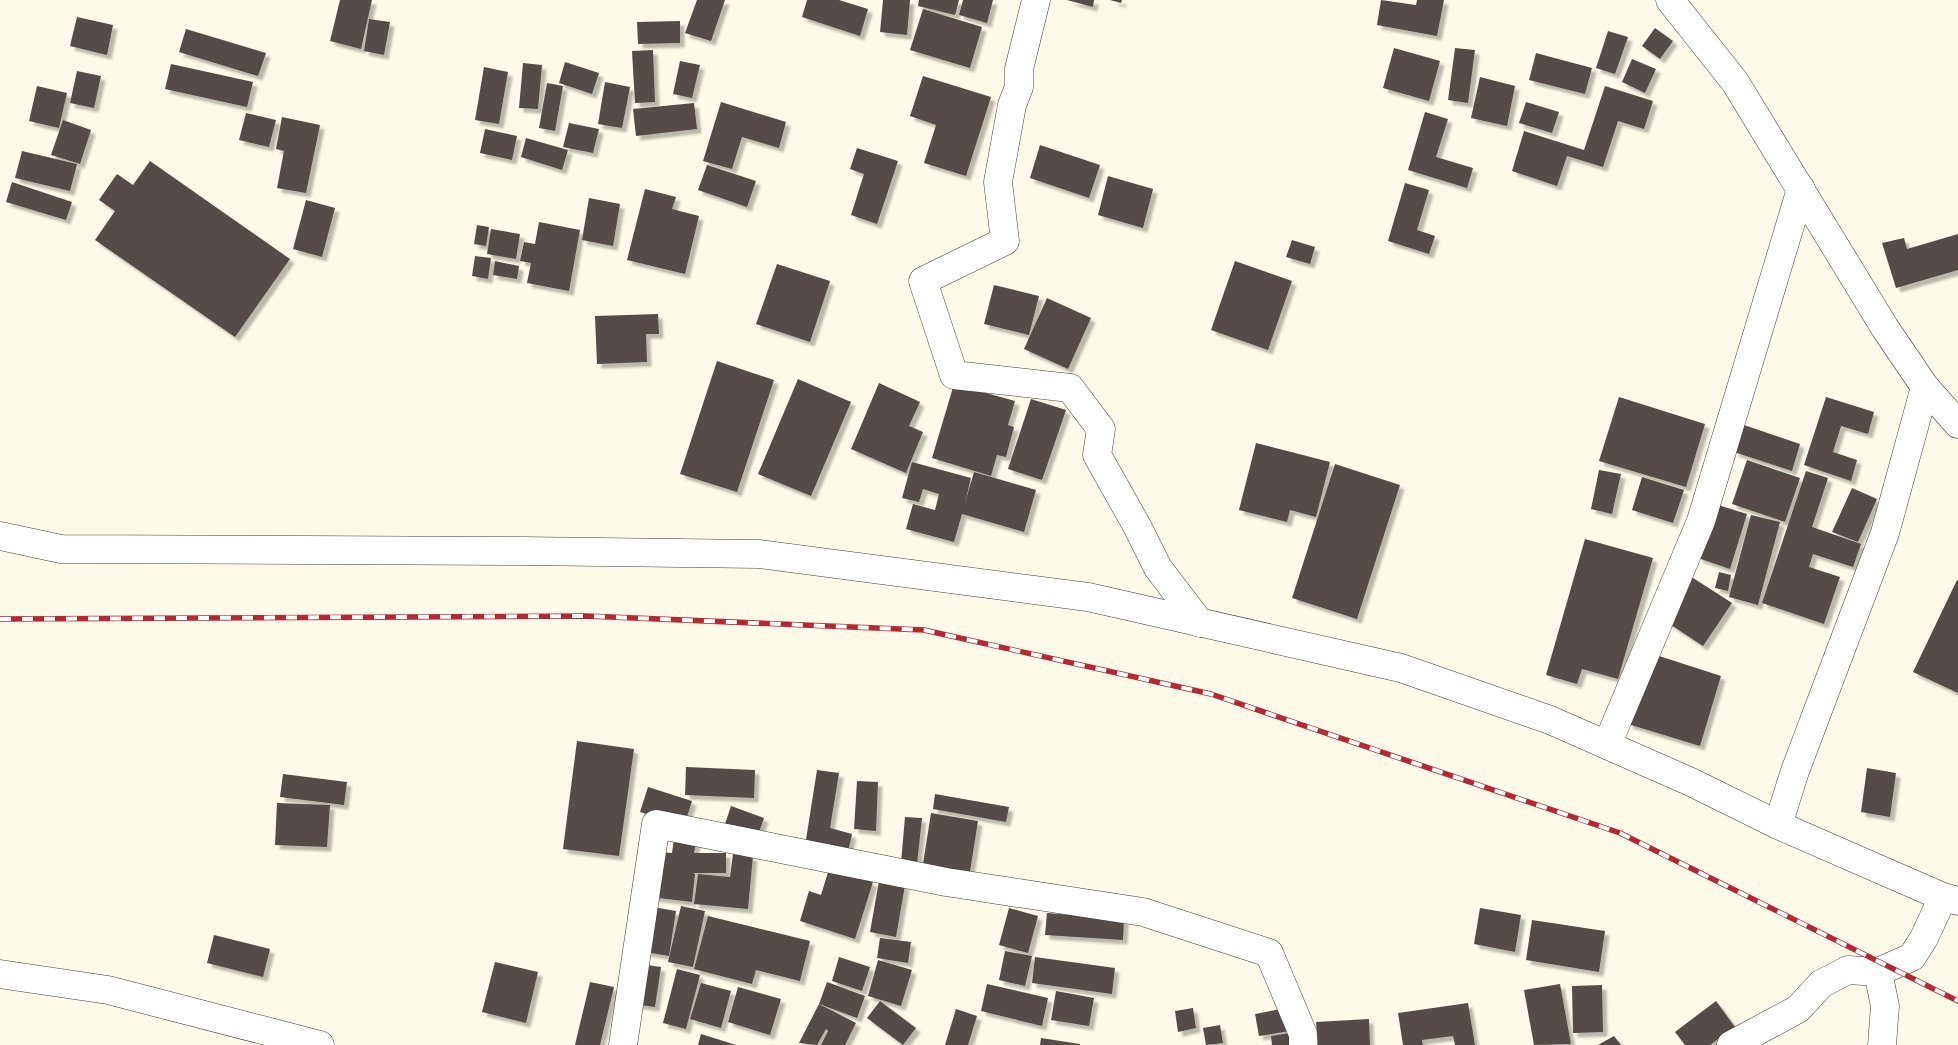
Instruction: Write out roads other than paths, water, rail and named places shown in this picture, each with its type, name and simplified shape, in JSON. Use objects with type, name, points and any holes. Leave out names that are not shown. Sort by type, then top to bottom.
[{"type":"street","points":[[1036,0],[1019,69],[1019,86],[1012,104],[998,182],[1005,241],[923,281],[954,375],[1070,388],[1101,429],[1097,456],[1137,526],[1158,568],[1200,623]]},
{"type":"street","points":[[1670,0],[1735,82],[1885,328],[1925,386],[1958,424]]},
{"type":"street","points":[[1607,744],[1701,521],[1801,189]]},
{"type":"street","points":[[1778,825],[1822,697],[1885,533],[1925,386]]},
{"type":"street","points":[[0,536],[60,549],[522,550],[759,554],[1088,597],[1401,668],[1550,720],[1607,744],[1778,825],[1950,899],[1912,957],[1878,972],[1848,970],[1821,984],[1798,1009],[1731,1045]]},
{"type":"street","points":[[623,1045],[656,824],[946,882],[1142,912],[1269,953],[1303,1034],[1303,1045]]},
{"type":"street","points":[[1878,972],[1885,1006],[1882,1045]]},
{"type":"street","points":[[0,974],[108,990],[320,1045]]},
{"type":"railway","points":[[0,619],[586,616],[924,630],[1211,694],[1620,833],[1958,1001]]}]
